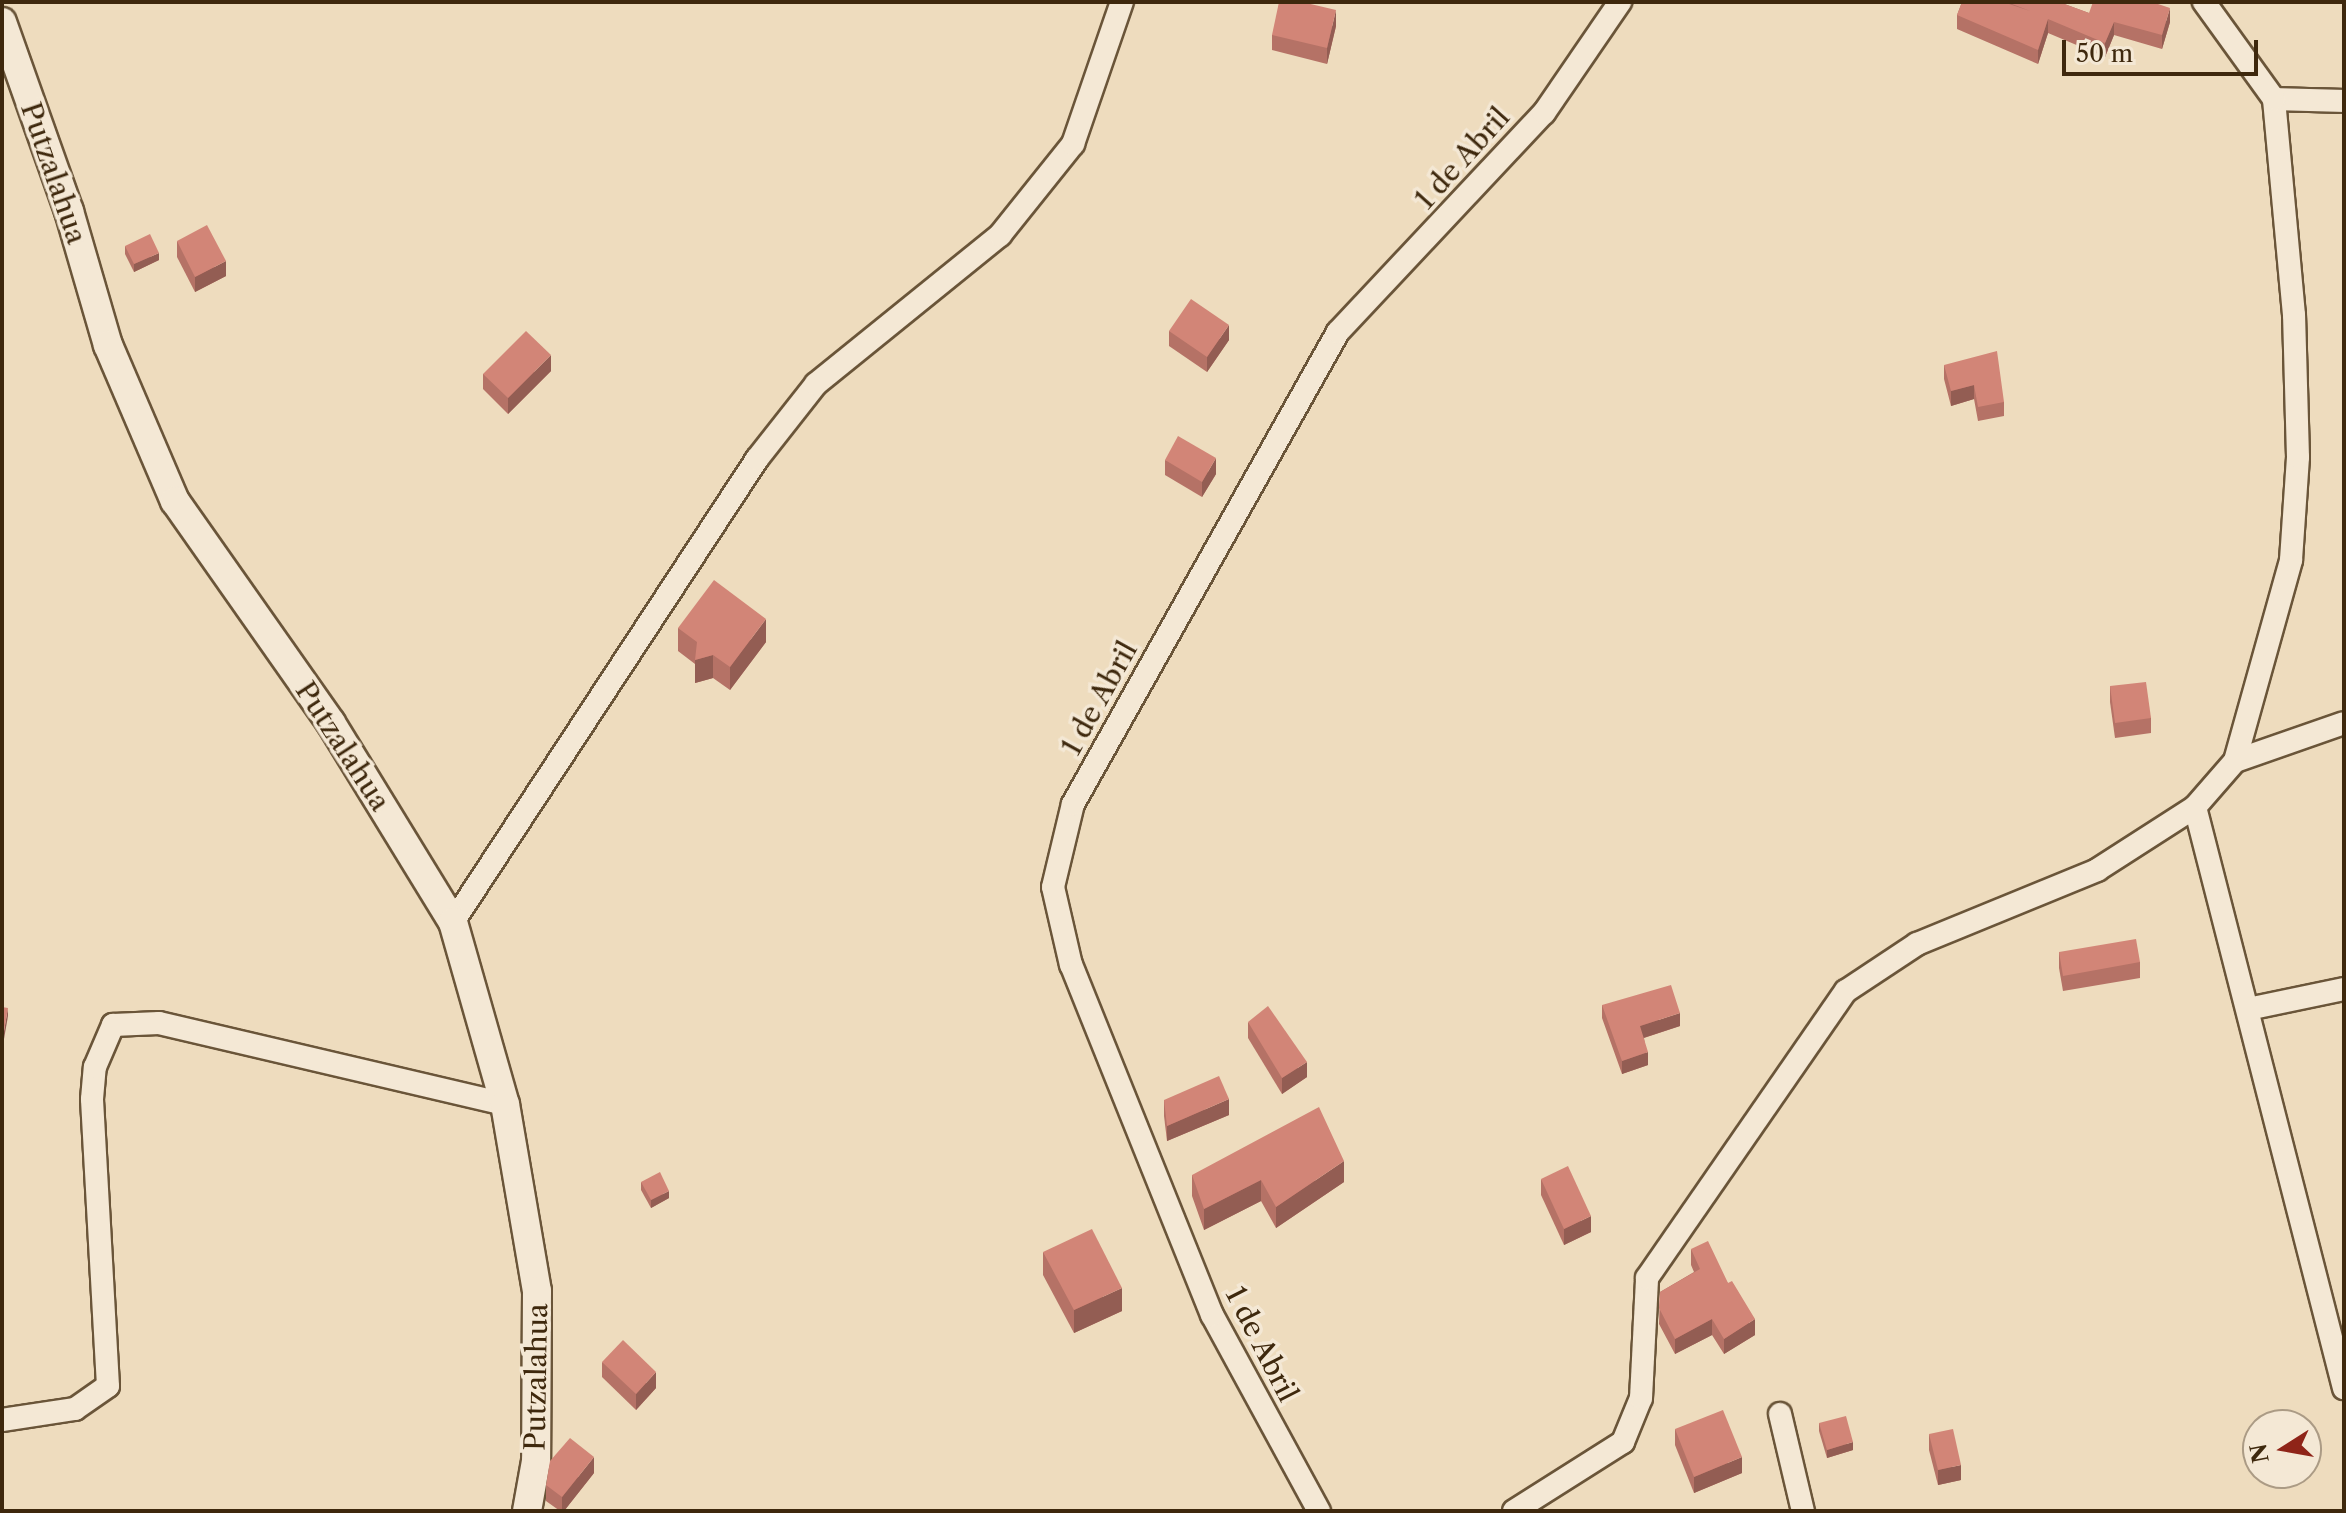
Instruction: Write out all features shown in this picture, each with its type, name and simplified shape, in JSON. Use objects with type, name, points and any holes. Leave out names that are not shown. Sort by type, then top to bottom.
[{"type":"street","points":[[453,922],[757,459],[816,384],[1000,235],[1073,144],[1122,2]]},
{"type":"street","name":"1 de Abril","points":[[1319,1511],[1212,1315],[1071,965],[1053,887],[1073,804],[1338,332],[1544,113],[1620,2]]},
{"type":"street","points":[[1514,1511],[1623,1442],[1641,1398],[1647,1278],[1846,991],[1917,944],[2097,870],[2195,807],[2235,761],[2291,560],[2298,457],[2294,315],[2274,99],[2204,2]]},
{"type":"street","name":"Putzalahua","points":[[2,22],[69,211],[108,345],[175,501],[331,723],[453,922],[505,1104],[537,1291],[536,1461],[527,1511]]},
{"type":"street","points":[[2274,99],[2344,101]]},
{"type":"street","points":[[2235,761],[2344,723]]},
{"type":"street","points":[[2195,807],[2344,1388]]},
{"type":"street","points":[[2248,1009],[2344,989]]},
{"type":"street","points":[[2,1420],[75,1409],[108,1386],[92,1099],[95,1067],[113,1025],[159,1023],[505,1104]]},
{"type":"street","points":[[1780,1414],[1803,1511]]},
{"type":"building","points":[[1279,2],[1302,2],[1336,10],[1327,48],[1272,35]]},
{"type":"building","points":[[1962,2],[2003,2],[2030,11],[2007,2],[2059,2],[2089,13],[2093,2],[2152,2],[2170,8],[2162,35],[2114,22],[2105,43],[2048,19],[2038,50],[1957,15]]},
{"type":"building","points":[[207,225],[226,261],[195,277],[177,241]]},
{"type":"building","points":[[150,234],[159,253],[134,264],[125,246]]},
{"type":"building","points":[[1191,299],[1229,325],[1207,357],[1169,331]]},
{"type":"building","points":[[526,331],[551,355],[508,398],[483,374]]},
{"type":"building","points":[[1997,351],[2004,402],[1978,407],[1974,385],[1951,391],[1944,365]]},
{"type":"building","points":[[1178,436],[1216,458],[1202,482],[1165,460]]},
{"type":"building","points":[[714,580],[766,619],[730,667],[713,655],[695,660],[697,642],[678,628]]},
{"type":"building","points":[[2146,682],[2151,718],[2115,723],[2110,686]]},
{"type":"building","points":[[2136,939],[2140,962],[2063,976],[2059,952]]},
{"type":"building","points":[[1671,985],[1680,1013],[1640,1026],[1648,1052],[1622,1061],[1602,1005]]},
{"type":"building","points":[[1268,1006],[1307,1062],[1282,1078],[1248,1022]]},
{"type":"building","points":[[2,1007],[8,1008],[4,1031],[2,1030]]},
{"type":"building","points":[[1219,1076],[1229,1099],[1167,1126],[1164,1100]]},
{"type":"building","points":[[1319,1107],[1344,1161],[1276,1207],[1261,1180],[1204,1209],[1192,1175]]},
{"type":"building","points":[[1568,1166],[1591,1216],[1564,1229],[1541,1179]]},
{"type":"building","points":[[660,1172],[669,1191],[651,1200],[641,1182]]},
{"type":"building","points":[[1092,1229],[1122,1288],[1074,1310],[1043,1252]]},
{"type":"building","points":[[1708,1241],[1728,1283],[1732,1281],[1755,1319],[1724,1339],[1712,1319],[1675,1339],[1659,1308],[1660,1292],[1700,1269],[1691,1249]]},
{"type":"building","points":[[623,1340],[656,1372],[636,1394],[602,1362]]},
{"type":"building","points":[[1723,1410],[1742,1457],[1694,1477],[1675,1429]]},
{"type":"building","points":[[1846,1416],[1853,1442],[1827,1450],[1819,1423]]},
{"type":"building","points":[[1953,1429],[1961,1465],[1938,1470],[1929,1434]]},
{"type":"building","points":[[570,1438],[594,1457],[562,1497],[546,1485],[550,1461]]}]
